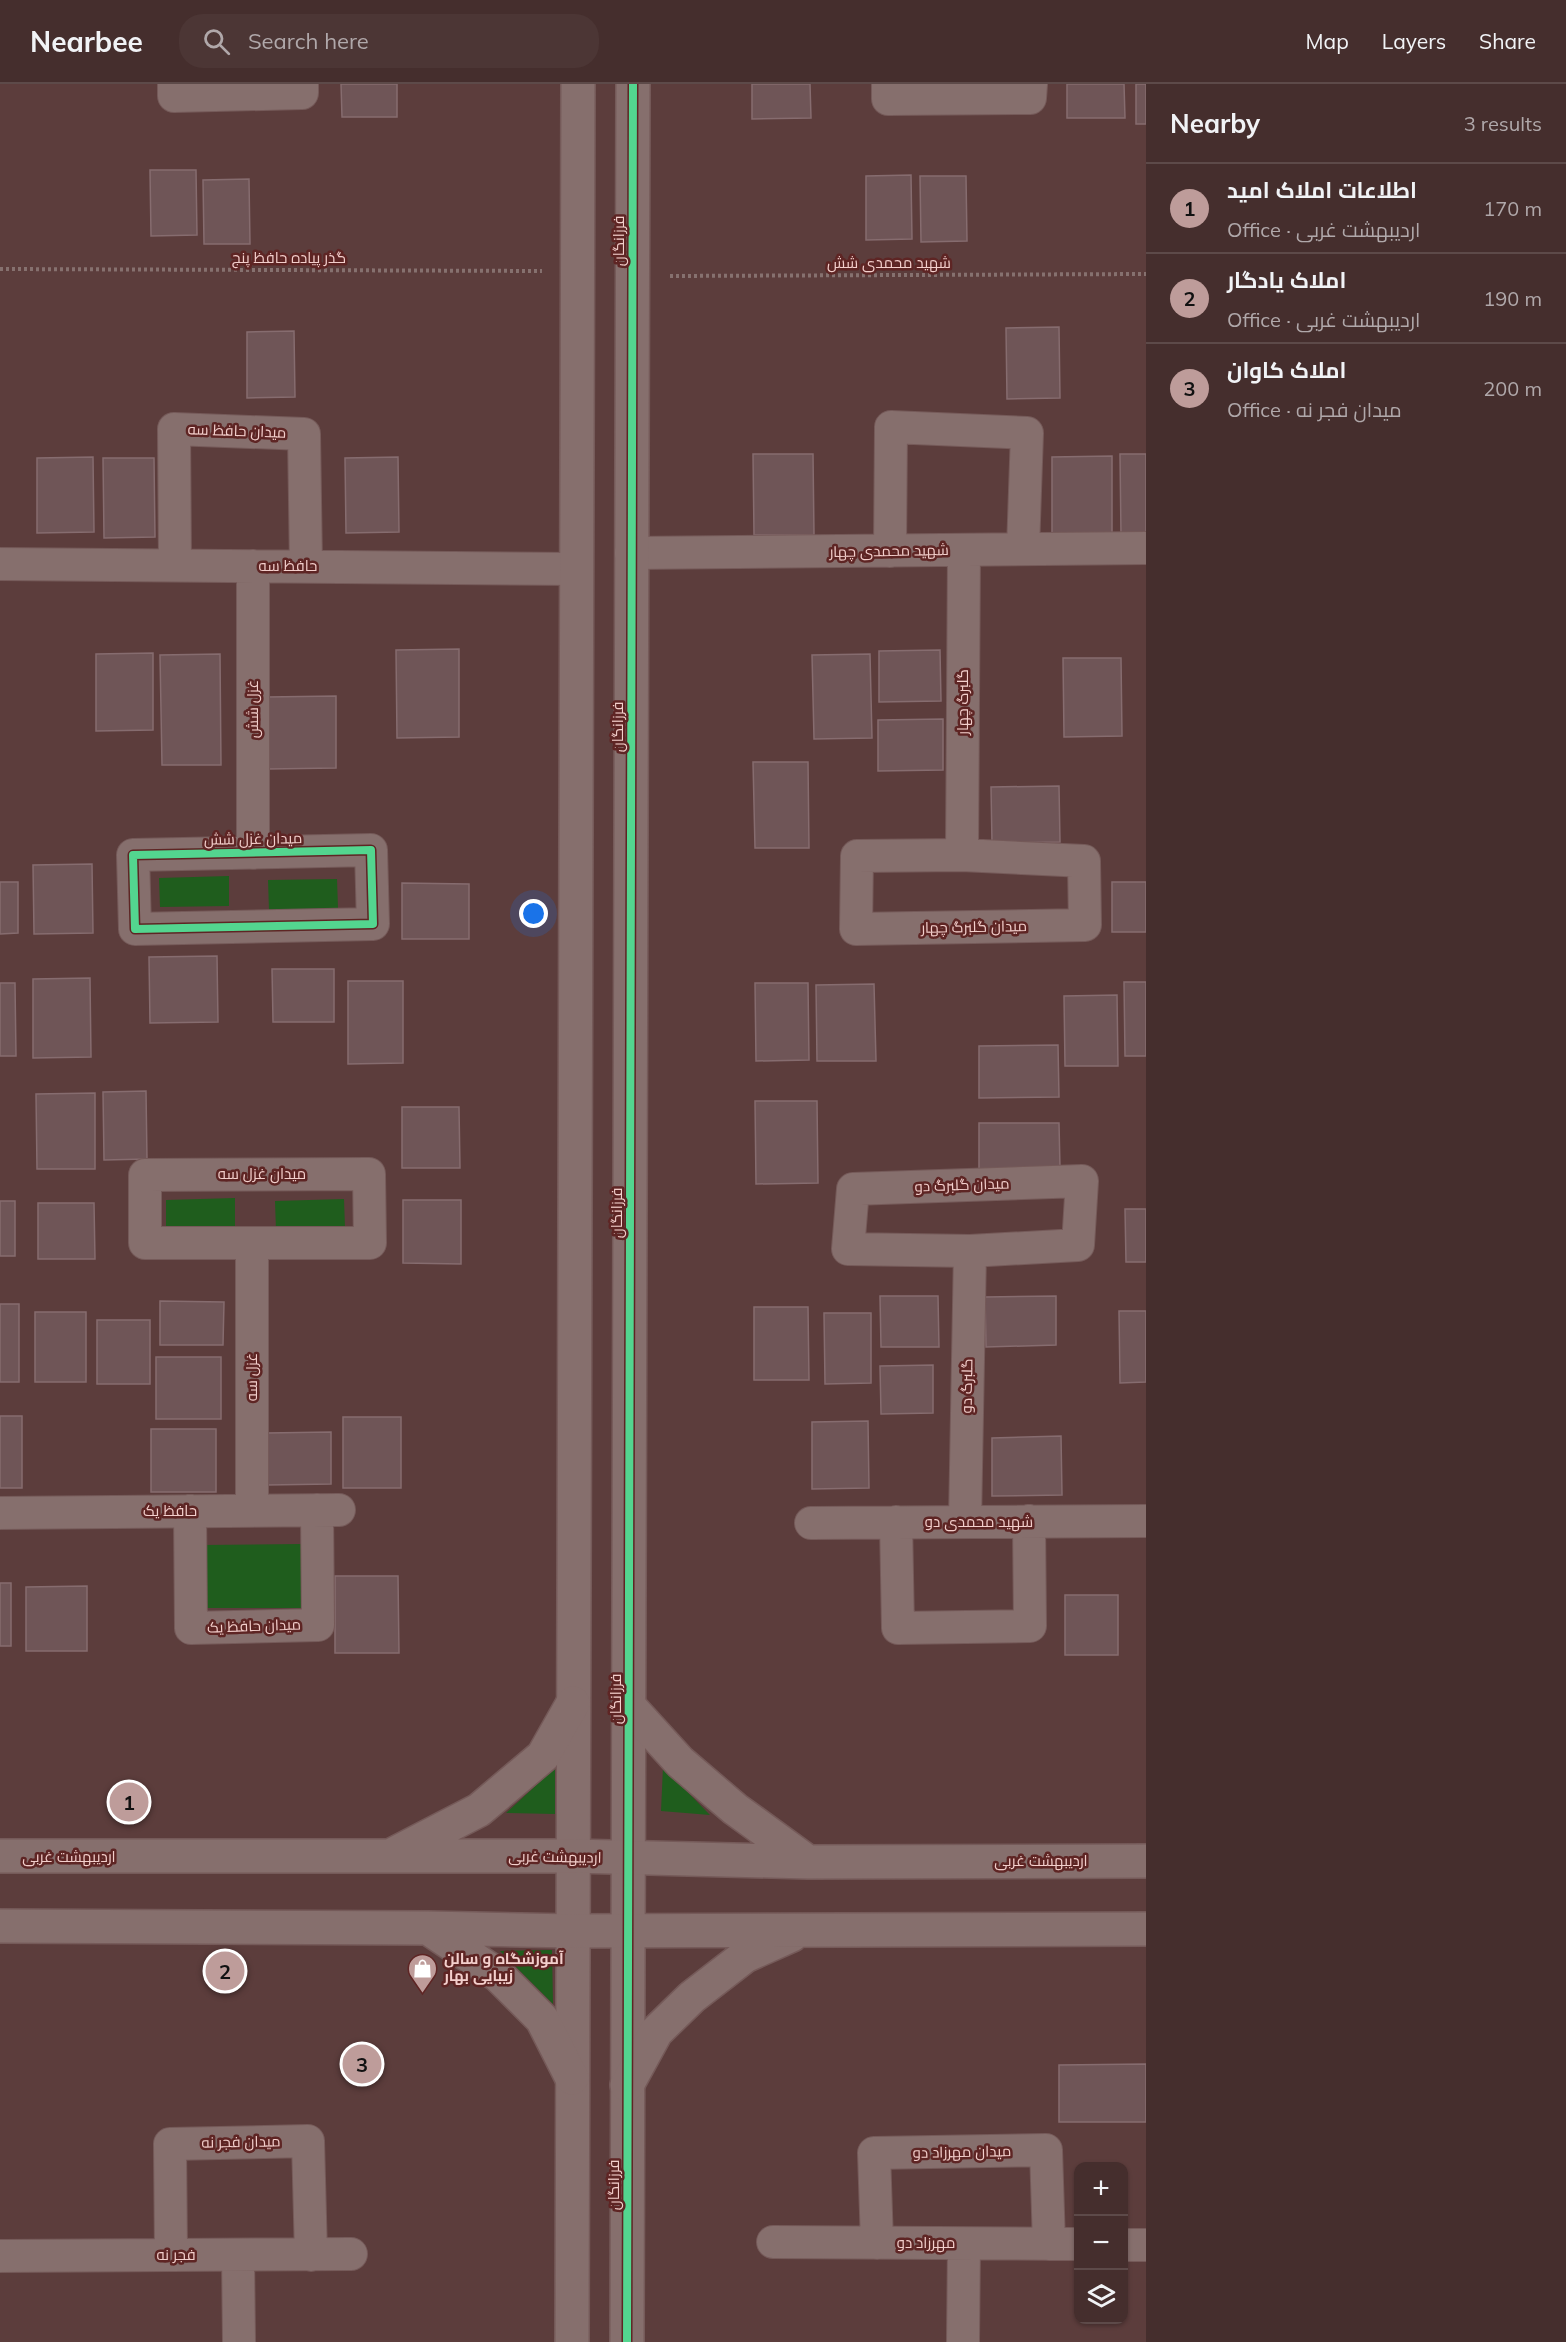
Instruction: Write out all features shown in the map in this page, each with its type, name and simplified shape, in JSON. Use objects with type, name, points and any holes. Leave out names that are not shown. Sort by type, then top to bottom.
[{"type":"street","points":[[174,84],[174,96],[302,93],[302,84]]},
{"type":"street","points":[[572,2342],[578,84]]},
{"type":"street","name":"فرزانگان","points":[[627,2342],[633,84]]},
{"type":"street","points":[[888,84],[888,99],[1030,98],[1031,84]]},
{"type":"street","points":[[890,551],[891,427],[1027,433],[1023,549]]},
{"type":"street","name":"میدان حافظ سه","points":[[175,565],[174,429],[304,434],[306,566]]},
{"type":"street","name":"شهید محمدی چهار","points":[[632,553],[1146,548]]},
{"type":"street","name":"گلبرگ چهار","points":[[962,855],[964,550]]},
{"type":"street","name":"حافظ سه","points":[[0,564],[577,569]]},
{"type":"street","name":"غزل شش","points":[[253,566],[253,853]]},
{"type":"street","name":"میدان غزل شش","points":[[371,850],[373,924],[135,929],[133,855],[253,853],[371,850]]},
{"type":"street","name":"میدان گلبرگ چهار","points":[[962,855],[1084,861],[1084,925],[856,929],[857,856],[962,855]]},
{"type":"street","name":"میدان غزل سه","points":[[369,1174],[369,1243],[252,1243],[145,1243],[145,1175],[369,1174]]},
{"type":"street","name":"میدان گلبرگ دو","points":[[1082,1181],[1078,1245],[970,1251],[848,1249],[853,1189],[1082,1181]]},
{"type":"street","name":"غزل سه","points":[[252,1243],[252,1511]]},
{"type":"street","name":"گلبرگ دو","points":[[965,1522],[970,1251]]},
{"type":"street","name":"حافظ یک","points":[[0,1513],[328,1510]]},
{"type":"street","name":"میدان حافظ یک","points":[[190,1511],[191,1628],[318,1625],[328,1510]]},
{"type":"street","points":[[896,1522],[898,1628],[1030,1626],[1029,1521]]},
{"type":"street","name":"شهید محمدی دو","points":[[811,1523],[1146,1521]]},
{"type":"street","points":[[388,1857],[479,1810],[543,1756],[573,1703]]},
{"type":"street","points":[[629,1706],[680,1762],[735,1809],[808,1862]]},
{"type":"street","name":"اردیبهشت غربی","points":[[0,1856],[573,1856],[808,1862],[1146,1861]]},
{"type":"street","points":[[0,1926],[573,1931],[1146,1929]]},
{"type":"street","points":[[428,1928],[498,1975],[542,2019],[572,2078]]},
{"type":"street","points":[[627,2085],[656,2032],[692,1997],[745,1956],[802,1930]]},
{"type":"street","name":"میدان فجر نه","points":[[171,2255],[170,2144],[308,2140],[311,2255]]},
{"type":"street","name":"میدان مهرزاد دو","points":[[877,2243],[874,2153],[1046,2150],[1064,2244]]},
{"type":"street","name":"مهرزاد دو","points":[[773,2242],[1064,2244]]},
{"type":"street","points":[[963,2244],[963,2342]]},
{"type":"street","points":[[1128,2245],[1146,2245]]},
{"type":"street","name":"فجر نه","points":[[0,2256],[351,2254]]},
{"type":"street","points":[[238,2255],[239,2342]]},
{"type":"green space","points":[[229,876],[229,906],[160,907],[159,878]]},
{"type":"green space","points":[[337,879],[338,908],[269,910],[268,880]]},
{"type":"green space","points":[[235,1198],[235,1227],[166,1228],[166,1200]]},
{"type":"green space","points":[[344,1199],[345,1228],[276,1230],[275,1201]]},
{"type":"green space","points":[[303,1544],[303,1608],[202,1608],[202,1545]]},
{"type":"green space","points":[[663,1767],[710,1815],[661,1811]]},
{"type":"green space","points":[[555,1768],[555,1814],[506,1813]]},
{"type":"green space","points":[[552,1950],[553,2004],[500,1951]]},
{"type":"building","points":[[341,84],[397,84],[397,117],[342,117]]},
{"type":"building","points":[[752,84],[810,84],[811,118],[752,119]]},
{"type":"building","points":[[1067,84],[1124,84],[1125,118],[1067,118]]},
{"type":"building","points":[[1136,84],[1146,84],[1146,124],[1136,124]]},
{"type":"building","points":[[150,170],[196,170],[197,235],[151,236]]},
{"type":"building","points":[[911,175],[912,239],[866,240],[866,176]]},
{"type":"building","points":[[920,176],[966,176],[967,241],[921,242]]},
{"type":"building","points":[[249,179],[250,244],[204,244],[203,180]]},
{"type":"building","points":[[1059,327],[1060,398],[1007,399],[1006,328]]},
{"type":"building","points":[[294,331],[295,397],[247,398],[247,332]]},
{"type":"building","points":[[753,454],[813,454],[814,535],[754,535]]},
{"type":"building","points":[[1120,454],[1146,454],[1146,535],[1121,536]]},
{"type":"building","points":[[1112,456],[1112,535],[1052,536],[1052,457]]},
{"type":"building","points":[[93,457],[94,532],[37,533],[37,458]]},
{"type":"building","points":[[398,457],[399,532],[346,533],[345,458]]},
{"type":"building","points":[[103,458],[154,458],[155,537],[104,538]]},
{"type":"building","points":[[459,649],[459,737],[397,738],[396,650]]},
{"type":"building","points":[[940,650],[941,701],[879,702],[879,651]]},
{"type":"building","points":[[153,653],[153,730],[96,731],[96,654]]},
{"type":"building","points":[[220,654],[221,765],[162,765],[160,655]]},
{"type":"building","points":[[870,654],[872,738],[814,739],[812,655]]},
{"type":"building","points":[[1063,658],[1121,658],[1122,736],[1064,737]]},
{"type":"building","points":[[336,696],[336,768],[268,769],[267,697]]},
{"type":"building","points":[[943,719],[943,770],[878,771],[878,720]]},
{"type":"building","points":[[753,762],[808,762],[809,848],[755,848]]},
{"type":"building","points":[[1059,786],[1060,842],[992,843],[991,787]]},
{"type":"building","points":[[92,864],[93,933],[34,934],[33,865]]},
{"type":"building","points":[[0,882],[18,882],[18,933],[0,934]]},
{"type":"building","points":[[1112,882],[1146,882],[1146,932],[1112,932]]},
{"type":"building","points":[[402,883],[469,884],[469,939],[402,939]]},
{"type":"building","points":[[217,956],[218,1022],[150,1023],[149,957]]},
{"type":"building","points":[[272,969],[334,969],[334,1022],[273,1022]]},
{"type":"building","points":[[90,978],[91,1057],[33,1058],[33,979]]},
{"type":"building","points":[[348,981],[403,981],[403,1063],[348,1064]]},
{"type":"building","points":[[1124,982],[1146,982],[1146,1056],[1125,1056]]},
{"type":"building","points":[[0,983],[15,983],[16,1056],[0,1056]]},
{"type":"building","points":[[755,983],[808,983],[809,1060],[756,1061]]},
{"type":"building","points":[[874,984],[876,1061],[817,1061],[816,985]]},
{"type":"building","points":[[1117,995],[1118,1066],[1065,1066],[1064,996]]},
{"type":"building","points":[[1058,1045],[1059,1097],[979,1098],[979,1046]]},
{"type":"building","points":[[146,1091],[147,1159],[104,1160],[103,1092]]},
{"type":"building","points":[[95,1093],[95,1169],[37,1169],[36,1094]]},
{"type":"building","points":[[755,1101],[817,1101],[818,1183],[756,1184]]},
{"type":"building","points":[[402,1107],[459,1107],[460,1168],[402,1168]]},
{"type":"building","points":[[979,1123],[1059,1123],[1060,1168],[979,1170]]},
{"type":"building","points":[[403,1200],[461,1200],[461,1264],[403,1263]]},
{"type":"building","points":[[0,1201],[15,1201],[15,1256],[0,1256]]},
{"type":"building","points":[[38,1203],[94,1203],[95,1259],[38,1259]]},
{"type":"building","points":[[1125,1209],[1146,1209],[1146,1262],[1126,1262]]},
{"type":"building","points":[[880,1296],[938,1296],[939,1347],[881,1347]]},
{"type":"building","points":[[1056,1296],[1056,1345],[986,1347],[985,1297]]},
{"type":"building","points":[[160,1301],[224,1302],[223,1345],[160,1345]]},
{"type":"building","points":[[0,1304],[19,1304],[19,1382],[0,1382]]},
{"type":"building","points":[[754,1307],[808,1307],[809,1380],[754,1380]]},
{"type":"building","points":[[1119,1311],[1146,1311],[1146,1382],[1120,1383]]},
{"type":"building","points":[[35,1312],[86,1312],[86,1382],[35,1382]]},
{"type":"building","points":[[824,1313],[871,1313],[871,1383],[825,1384]]},
{"type":"building","points":[[97,1320],[150,1320],[150,1384],[97,1384]]},
{"type":"building","points":[[156,1357],[221,1357],[221,1419],[156,1419]]},
{"type":"building","points":[[933,1365],[933,1413],[881,1414],[880,1366]]},
{"type":"building","points":[[0,1416],[22,1416],[22,1488],[0,1488]]},
{"type":"building","points":[[343,1417],[401,1417],[401,1488],[343,1488]]},
{"type":"building","points":[[868,1421],[869,1488],[812,1489],[812,1422]]},
{"type":"building","points":[[151,1429],[216,1429],[216,1492],[151,1492]]},
{"type":"building","points":[[331,1432],[331,1484],[267,1485],[267,1433]]},
{"type":"building","points":[[1061,1436],[1062,1495],[992,1496],[992,1438]]},
{"type":"building","points":[[335,1576],[398,1576],[399,1653],[335,1653]]},
{"type":"building","points":[[0,1583],[11,1583],[11,1646],[0,1646]]},
{"type":"building","points":[[87,1586],[87,1651],[26,1651],[26,1587]]},
{"type":"building","points":[[1065,1595],[1118,1595],[1118,1655],[1065,1655]]},
{"type":"building","points":[[1146,2064],[1146,2122],[1059,2122],[1059,2065]]},
{"type":"cycle path","points":[[627,2342],[633,84]]},
{"type":"cycle path","points":[[371,850],[373,924],[135,929],[133,855],[371,850]]},
{"type":"place","name":"اطلاعات املاک امید","points":[[129,1802]]},
{"type":"place","name":"املاک یادگار","points":[[225,1971]]},
{"type":"place","name":"آموزشگاه و سالن زیبایی بهار","points":[[423,1994]]},
{"type":"place","name":"املاک کاوان","points":[[362,2064]]}]
